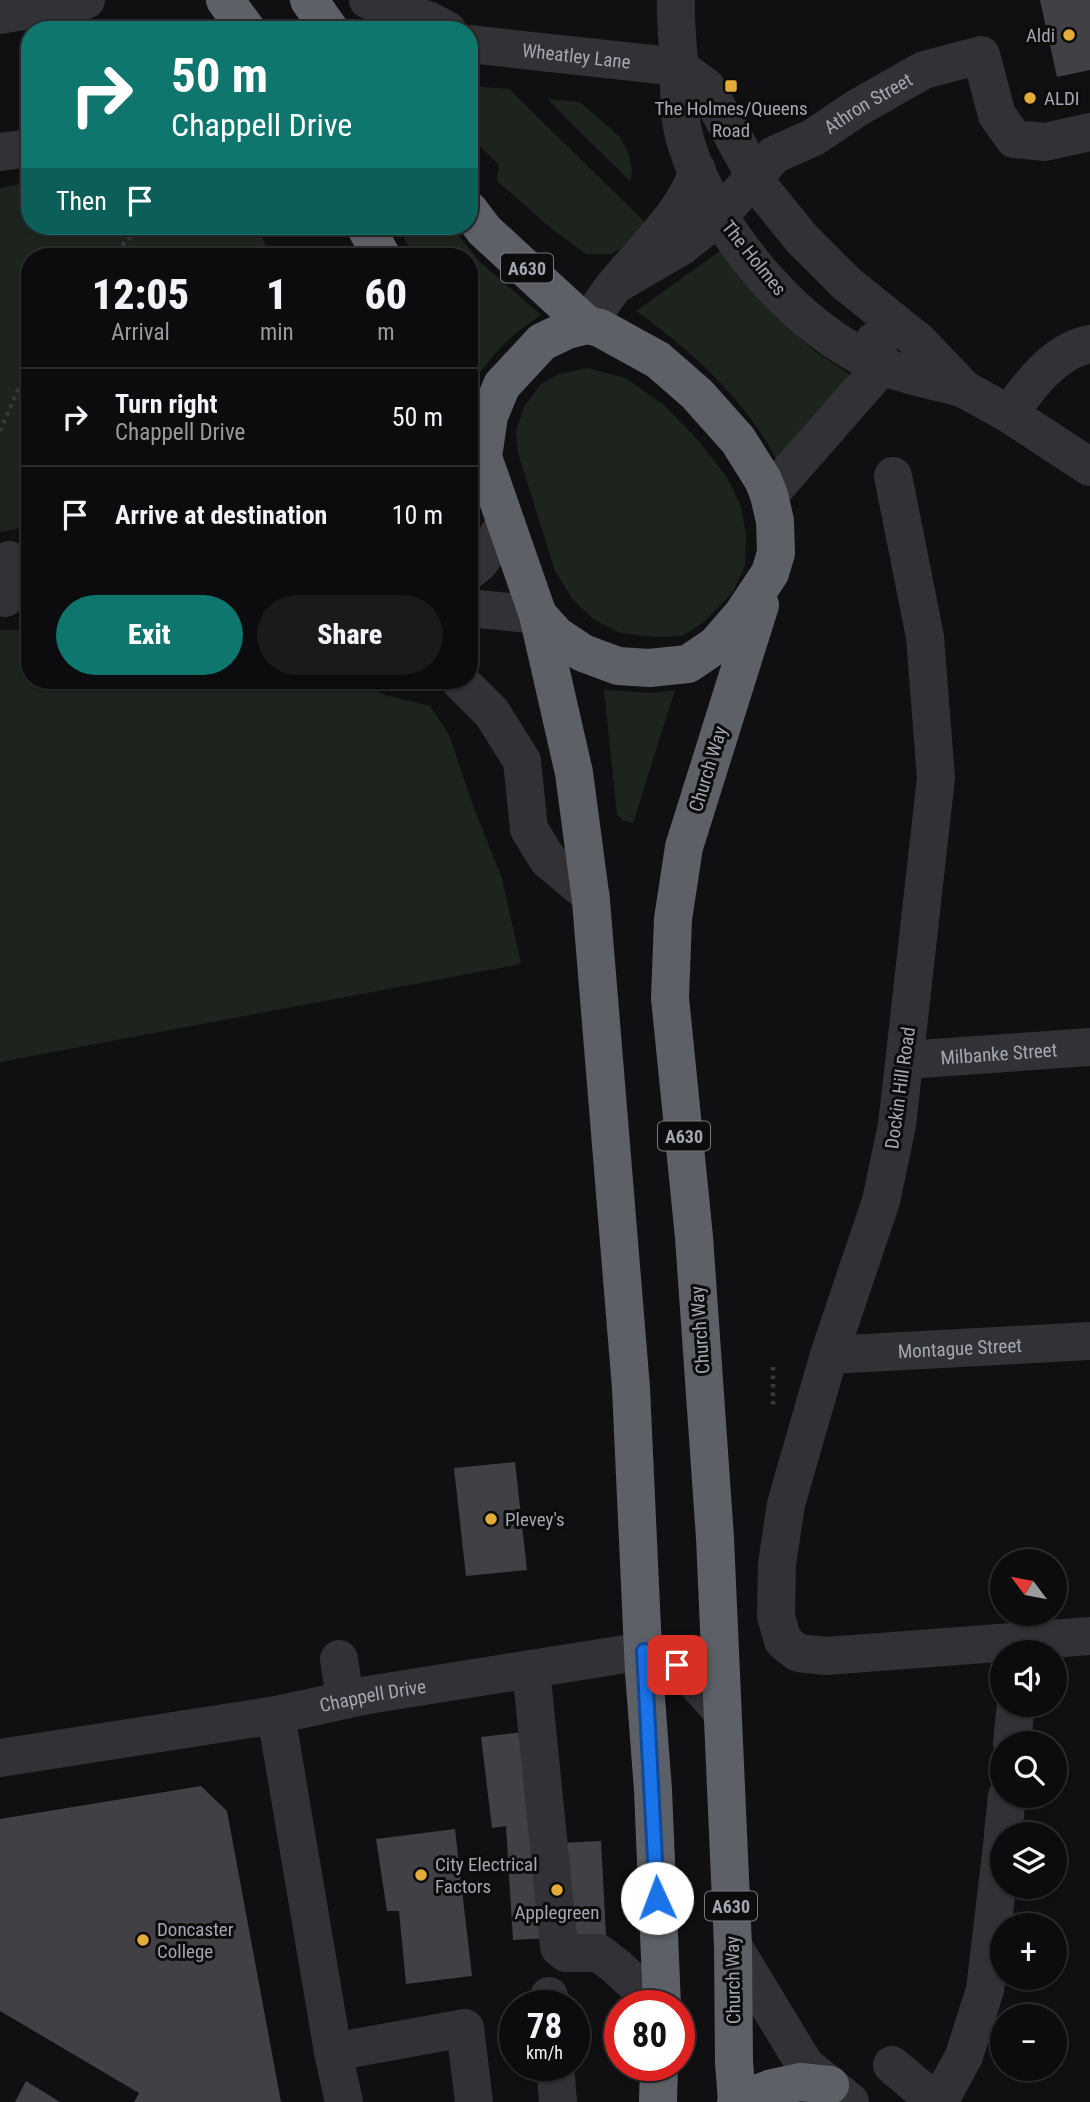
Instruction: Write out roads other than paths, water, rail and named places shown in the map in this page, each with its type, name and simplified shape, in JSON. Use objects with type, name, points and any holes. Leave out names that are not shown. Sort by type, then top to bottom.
[{"type":"highway","points":[[225,0],[240,21]]},
{"type":"highway","points":[[309,0],[324,21]]},
{"type":"highway","name":"A630","points":[[478,222],[587,325]]},
{"type":"highway","points":[[478,439],[502,385],[542,342],[567,330],[587,325]]},
{"type":"highway","name":"Church Way","points":[[587,325],[600,328],[658,360],[698,394],[738,440],[763,480],[775,521],[776,553],[684,847],[673,919],[670,998],[694,1237],[715,1538],[737,2102]]},
{"type":"highway","points":[[478,448],[538,615],[574,773],[591,896],[631,1388],[653,1790],[659,1990]]},
{"type":"highway","points":[[538,615],[556,635],[583,653],[618,666],[649,668],[688,664],[716,645],[742,615],[770,573]]},
{"type":"highway","points":[[657,2102],[658,2081]]},
{"type":"highway","points":[[737,2102],[772,2088],[800,2082],[840,2094]]},
{"type":"street","points":[[0,15],[81,0]]},
{"type":"street","name":"The Holmes","points":[[682,2],[679,107],[685,142],[723,223],[771,283],[816,328],[882,366],[964,389],[1090,467]]},
{"type":"street","name":"Wheatley Lane","points":[[378,8],[430,21]]},
{"type":"street","name":"Wheatley Lane","points":[[478,42],[679,67]]},
{"type":"street","name":"Athron Street","points":[[615,285],[723,223],[759,183],[774,155],[814,137],[856,108],[924,71],[981,55],[997,115],[1014,139],[1045,142],[1090,132]]},
{"type":"street","name":"The Holmes","points":[[679,67],[706,87],[759,183],[802,239],[846,283],[918,341],[964,389]]},
{"type":"street","points":[[0,152],[21,149]]},
{"type":"street","points":[[587,325],[615,285],[680,206],[694,182],[696,170]]},
{"type":"street","name":"The Holmes","points":[[846,283],[872,334],[882,366]]},
{"type":"street","points":[[1009,415],[1033,381],[1051,365],[1080,345],[1090,344]]},
{"type":"street","points":[[769,495],[882,366]]},
{"type":"street","name":"Dockin Hill Road","points":[[892,476],[925,637],[936,778],[897,1125],[881,1201],[829,1355],[786,1504],[777,1577],[776,1616],[783,1641],[798,1653],[826,1657],[990,1648]]},
{"type":"street","points":[[478,564],[506,523]]},
{"type":"street","points":[[9,560],[12,598]]},
{"type":"street","points":[[478,609],[538,615]]},
{"type":"street","points":[[468,689],[492,713],[522,761],[529,829],[548,860],[591,896]]},
{"type":"street","name":"Milbanke Street","points":[[906,1060],[1090,1047]]},
{"type":"street","name":"Montague Street","points":[[829,1355],[1090,1341]]},
{"type":"street","name":"Dockin Hill Road","points":[[1062,1640],[1090,1636]]},
{"type":"street","points":[[644,1651],[663,1655],[681,1669],[722,1712]]},
{"type":"street","name":"Chappell Drive","points":[[0,1758],[276,1715],[345,1700],[644,1651]]},
{"type":"street","points":[[339,1659],[345,1700]]},
{"type":"street","points":[[531,1669],[559,1947],[566,1953],[599,1953],[643,1990]]},
{"type":"street","points":[[276,1715],[331,2042],[344,2102]]},
{"type":"street","points":[[892,2065],[937,2102],[964,2056],[985,1990],[996,1899]]},
{"type":"street","points":[[733,1946],[805,2064],[840,2094]]},
{"type":"street","points":[[331,2042],[399,2038],[465,2028],[474,2102]]},
{"type":"street","points":[[556,2081],[558,2102]]},
{"type":"place","name":"Aldi","points":[[1069,35]]},
{"type":"place","name":"The Holmes/Queens Road","points":[[731,86]]},
{"type":"place","name":"ALDI","points":[[1030,98]]},
{"type":"place","name":"Plevey's","points":[[491,1519]]},
{"type":"place","name":"City Electrical Factors","points":[[421,1875]]},
{"type":"place","name":"Applegreen","points":[[557,1890]]},
{"type":"place","name":"Doncaster College","points":[[143,1940]]}]
